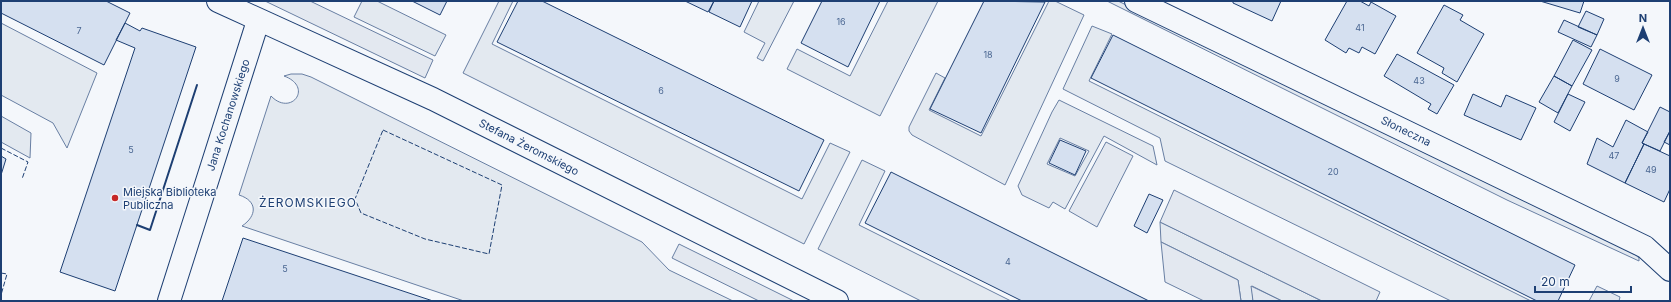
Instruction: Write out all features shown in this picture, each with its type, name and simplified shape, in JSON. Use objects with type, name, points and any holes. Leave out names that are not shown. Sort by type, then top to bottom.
[{"type":"street","name":"Stefana Żeromskiego","points":[[218,1],[258,21],[433,99],[837,301]]},
{"type":"street","name":"Słoneczna","points":[[1136,1],[1646,247],[1670,270]]},
{"type":"street","name":"Jana Kochanowskiego","points":[[169,301],[258,21]]},
{"type":"shaded area","points":[[265,1],[310,1],[433,60],[425,78]]},
{"type":"shaded area","points":[[362,1],[377,1],[446,35],[435,56],[354,17]]},
{"type":"shaded area","points":[[499,1],[513,1],[492,44],[802,199],[830,143],[850,152],[804,244],[463,73]]},
{"type":"shaded area","points":[[759,1],[794,1],[763,61],[757,58],[765,43],[744,32]]},
{"type":"shaded area","points":[[888,1],[938,1],[880,116],[787,69],[797,49],[850,76]]},
{"type":"shaded area","points":[[1049,1],[1055,1],[1084,15],[1005,185],[912,135],[909,131],[909,127],[936,73],[945,78],[929,110],[981,136]]},
{"type":"shaded area","points":[[1107,1],[1118,1],[1565,217],[1630,250],[1639,258],[1639,261],[1507,200]]},
{"type":"shaded area","points":[[1,23],[97,73],[67,148],[53,123],[1,95]]},
{"type":"shaded area","points":[[1092,26],[1112,34],[1089,81],[1531,301],[1451,301],[1165,161],[1160,138],[1063,89]]},
{"type":"shaded area","points":[[291,74],[302,74],[311,77],[642,242],[669,270],[733,301],[464,301],[242,226],[251,218],[253,209],[250,201],[239,195],[271,96],[279,102],[286,103],[292,102],[298,93],[297,87],[293,81],[284,76]]},
{"type":"shaded area","points":[[1059,100],[1153,146],[1157,165],[1104,136],[1065,209],[1053,202],[1049,208],[1022,195],[1018,186]],"holes":[[[1060,138],[1089,151],[1075,176],[1047,164]]]},
{"type":"shaded area","points":[[1,116],[31,133],[30,158],[1,142]]},
{"type":"shaded area","points":[[1106,142],[1133,156],[1097,227],[1069,211]]},
{"type":"shaded area","points":[[862,160],[885,171],[859,225],[1011,301],[921,301],[818,249]]},
{"type":"shaded area","points":[[1174,190],[1380,292],[1376,301],[1322,301],[1160,222]]},
{"type":"shaded area","points":[[1160,222],[1322,301],[1282,301],[1252,286],[1253,301],[1241,301],[1238,280],[1161,242]]},
{"type":"shaded area","points":[[1161,242],[1238,280],[1241,301],[1204,301],[1165,282]]},
{"type":"shaded area","points":[[679,244],[794,301],[759,301],[672,258]]},
{"type":"shaded area","points":[[1251,286],[1282,301],[1253,301]]},
{"type":"shaded area","points":[[1597,286],[1620,297],[1619,301],[1589,301]]},
{"type":"building","points":[[1,1],[106,1],[130,13],[104,65],[1,13]]},
{"type":"building","points":[[412,1],[447,1],[440,15]]},
{"type":"building","points":[[518,1],[542,1],[824,140],[799,191],[497,42]]},
{"type":"building","points":[[685,1],[714,1],[708,12]]},
{"type":"building","points":[[714,1],[752,1],[740,27],[709,12]]},
{"type":"building","points":[[822,1],[880,1],[848,67],[801,43]]},
{"type":"building","points":[[984,1],[1045,2],[981,133],[930,109]]},
{"type":"building","points":[[1233,1],[1281,1],[1272,21],[1233,3]]},
{"type":"building","points":[[1347,1],[1360,1],[1369,6],[1371,2],[1396,16],[1375,54],[1362,47],[1359,53],[1349,48],[1346,53],[1325,40]]},
{"type":"building","points":[[1540,1],[1584,1],[1580,13]]},
{"type":"building","points":[[1444,5],[1463,15],[1460,20],[1484,34],[1457,82],[1442,73],[1444,68],[1417,53]]},
{"type":"building","points":[[1586,11],[1604,19],[1597,35],[1578,27]]},
{"type":"building","points":[[1564,20],[1597,35],[1591,47],[1558,32]]},
{"type":"building","points":[[125,23],[140,31],[142,28],[196,47],[115,291],[60,272],[135,48],[116,40]]},
{"type":"building","points":[[1113,35],[1575,265],[1558,301],[1537,301],[1091,78]]},
{"type":"building","points":[[1573,40],[1592,50],[1572,86],[1554,76]]},
{"type":"building","points":[[1600,49],[1652,75],[1634,110],[1583,84]]},
{"type":"building","points":[[1397,54],[1454,85],[1437,114],[1428,109],[1431,104],[1384,76]]},
{"type":"building","points":[[1554,76],[1572,86],[1558,113],[1539,102]]},
{"type":"building","points":[[1473,94],[1501,107],[1506,95],[1536,108],[1521,140],[1464,115]]},
{"type":"building","points":[[1568,94],[1585,102],[1570,131],[1554,122]]},
{"type":"building","points":[[1660,107],[1670,112],[1670,131],[1660,151],[1642,143]]},
{"type":"building","points":[[1626,120],[1648,132],[1642,143],[1644,144],[1625,183],[1587,164],[1597,138],[1613,147]]},
{"type":"building","points":[[1670,131],[1670,145],[1664,142]]},
{"type":"building","points":[[1060,140],[1086,151],[1075,175],[1049,163]]},
{"type":"building","points":[[1644,144],[1670,156],[1670,189],[1664,202],[1625,183]]},
{"type":"building","points":[[1,156],[6,159],[1,175]]},
{"type":"building","points":[[891,172],[1149,301],[1022,301],[865,223]]},
{"type":"building","points":[[1149,194],[1163,200],[1147,233],[1134,226]]},
{"type":"building","points":[[243,238],[433,301],[222,301]]},
{"type":"fence","points":[[383,130],[502,185],[489,254],[425,239],[361,213],[355,199],[383,130]]},
{"type":"fence","points":[[1,148],[28,162],[22,179]]},
{"type":"fence","points":[[1,273],[7,274],[1,295]]},
{"type":"wall","points":[[137,225],[150,230],[197,85]]},
{"type":"place","name":"Miejska Biblioteka Publiczna","points":[[115,198]]},
{"type":"district","name":"ŻEROMSKIEGO","points":[[308,203]]}]
